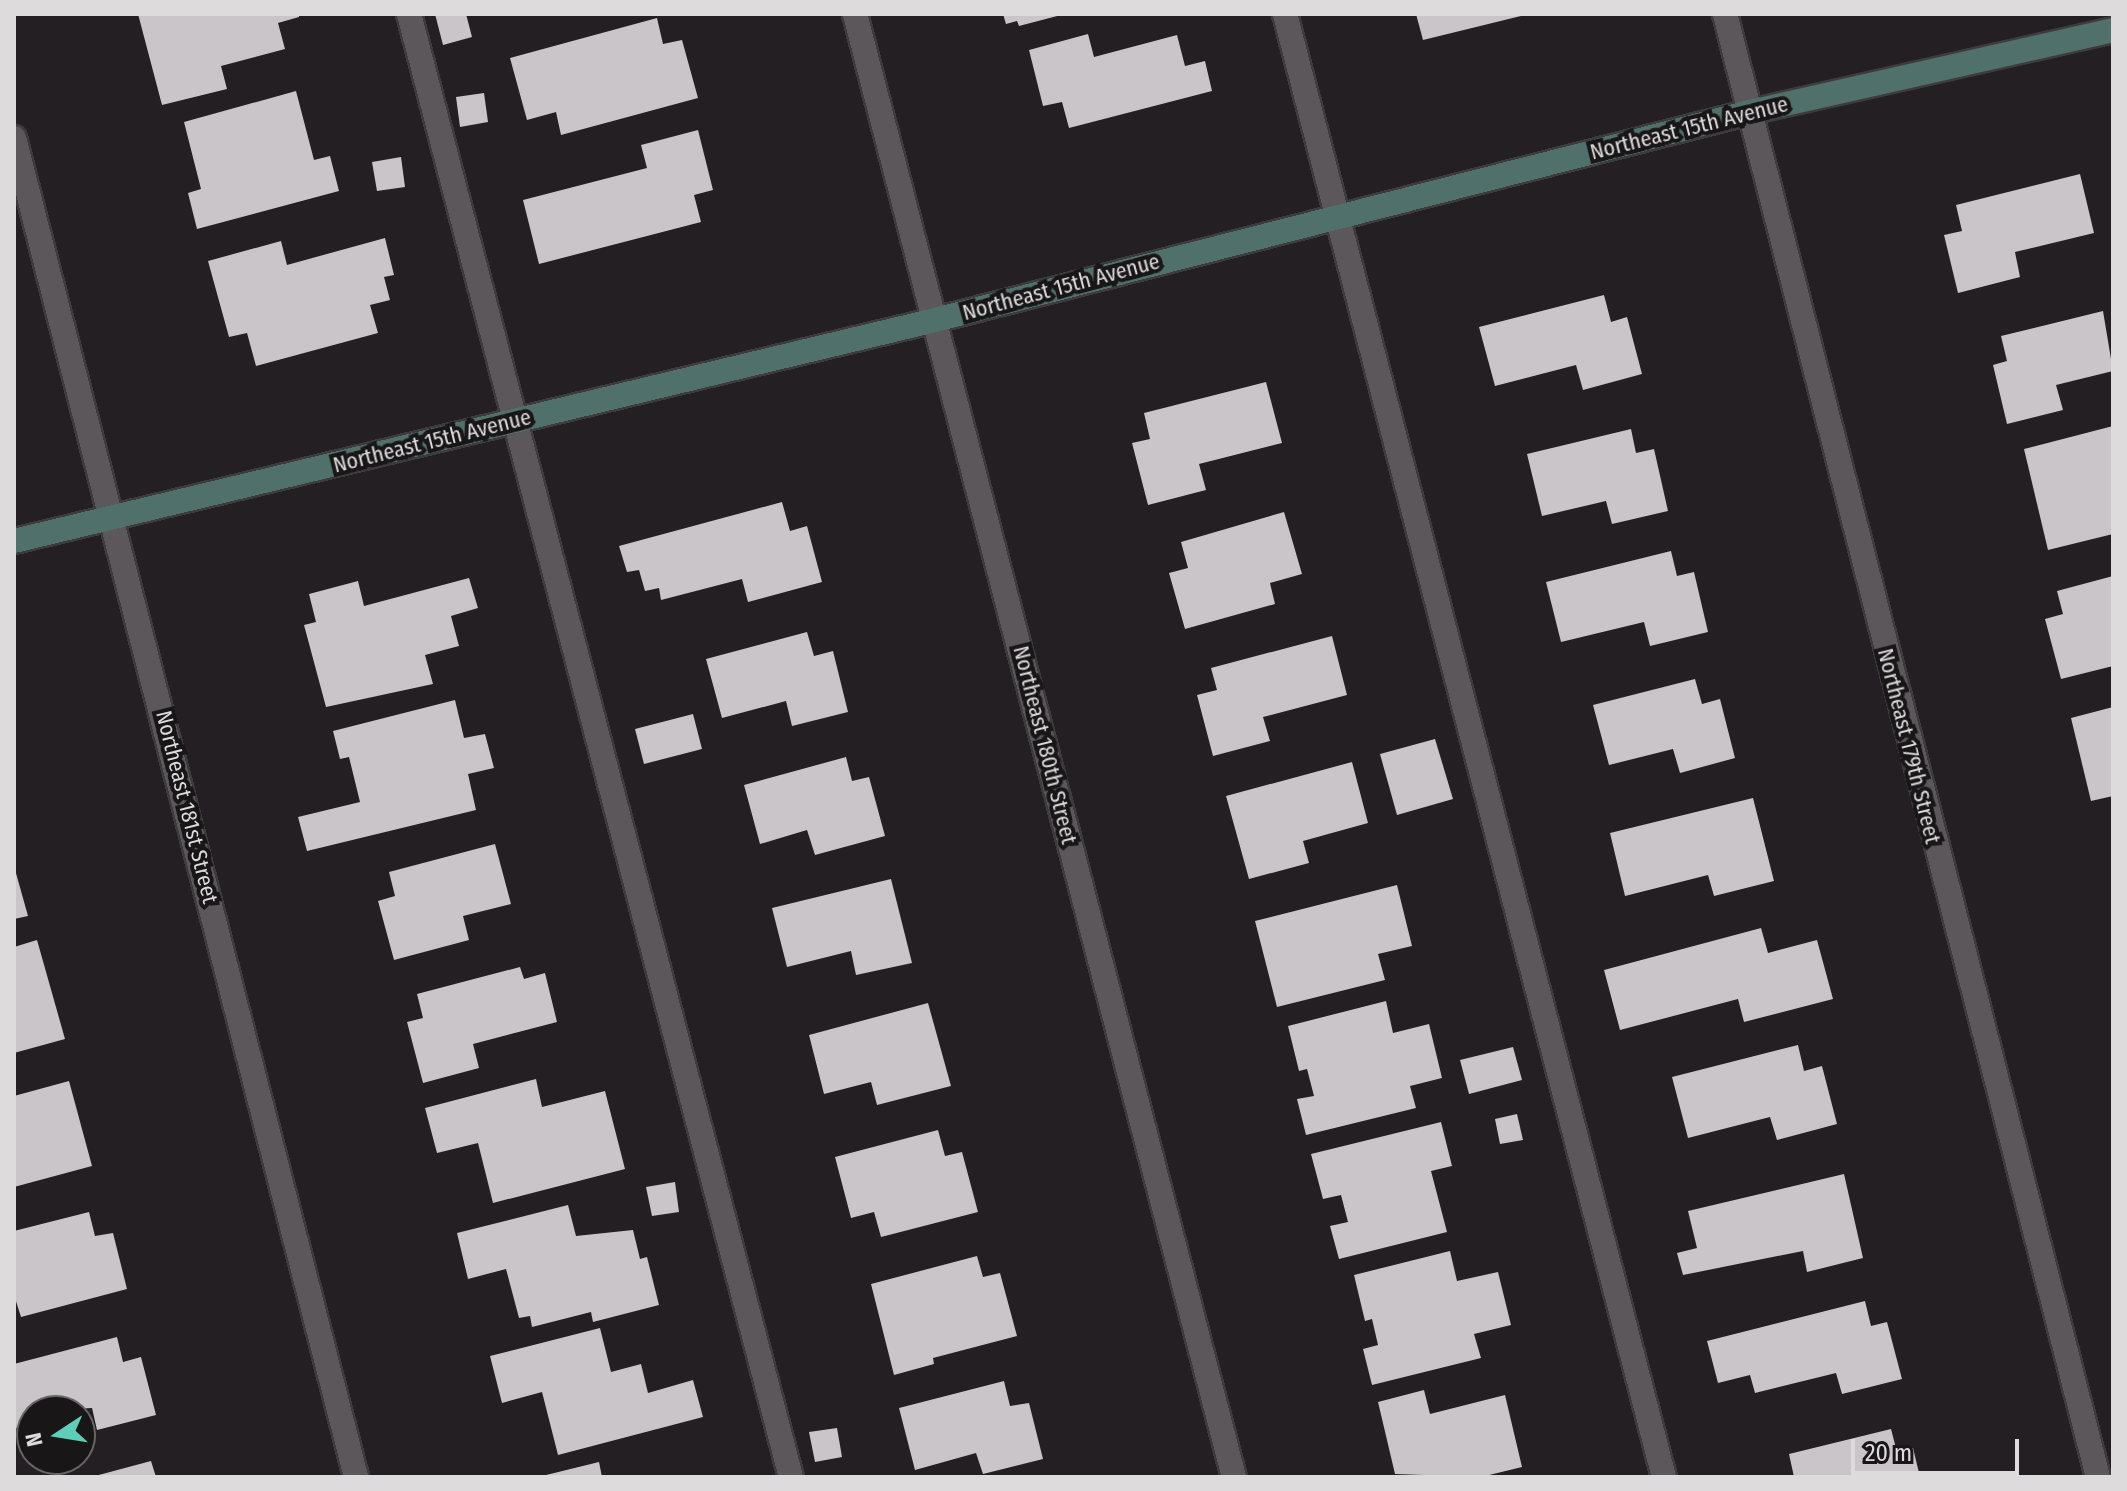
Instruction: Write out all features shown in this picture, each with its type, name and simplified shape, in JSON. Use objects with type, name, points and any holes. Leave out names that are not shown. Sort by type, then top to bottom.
[{"type":"street","points":[[409,14],[518,420],[791,1477]]},
{"type":"street","name":"Northeast 180th Street","points":[[855,14],[1234,1477]]},
{"type":"street","points":[[1285,14],[1664,1477]]},
{"type":"street","name":"Northeast 179th Street","points":[[1725,14],[2098,1477]]},
{"type":"street","name":"Northeast 15th Avenue","points":[[14,541],[935,320],[1750,112],[2111,28]]},
{"type":"street","name":"Northeast 181st Street","points":[[14,138],[114,517],[356,1477]]},
{"type":"building","points":[[138,14],[299,14],[299,17],[278,23],[285,49],[221,66],[227,89],[162,105]]},
{"type":"building","points":[[435,14],[466,14],[472,37],[443,45]]},
{"type":"building","points":[[1003,14],[1061,15],[1019,26],[1017,21],[1006,24]]},
{"type":"building","points":[[1416,14],[1525,14],[1525,15],[1423,40]]},
{"type":"building","points":[[657,18],[663,44],[682,40],[698,98],[561,135],[556,112],[527,120],[510,58]]},
{"type":"building","points":[[1088,34],[1094,57],[1177,35],[1185,66],[1205,61],[1212,91],[1069,128],[1062,102],[1043,106],[1029,50]]},
{"type":"building","points":[[296,91],[314,160],[330,156],[339,191],[197,229],[188,193],[201,189],[184,122]]},
{"type":"building","points":[[484,93],[488,122],[460,127],[456,97]]},
{"type":"building","points":[[698,130],[713,190],[694,195],[701,222],[539,264],[523,200],[647,168],[641,145]]},
{"type":"building","points":[[401,157],[405,187],[377,191],[372,162]]},
{"type":"building","points":[[2080,174],[2094,233],[2015,252],[2020,277],[1958,293],[1944,235],[1962,231],[1956,205]]},
{"type":"building","points":[[385,238],[394,275],[384,277],[390,300],[370,305],[378,333],[256,366],[247,333],[229,337],[208,261],[281,241],[287,265]]},
{"type":"building","points":[[1604,295],[1611,322],[1627,317],[1642,374],[1583,390],[1576,365],[1495,386],[1479,327]]},
{"type":"building","points":[[2103,311],[2113,371],[2056,385],[2063,410],[2007,424],[1993,365],[2007,361],[2001,336]]},
{"type":"building","points":[[1266,382],[1282,443],[1199,464],[1206,490],[1148,505],[1132,443],[1150,439],[1144,413]]},
{"type":"building","points":[[2113,426],[2113,534],[2048,550],[2024,449]]},
{"type":"building","points":[[1631,429],[1636,453],[1654,449],[1668,511],[1612,524],[1606,501],[1542,516],[1527,454]]},
{"type":"building","points":[[782,502],[790,531],[807,526],[822,582],[748,602],[742,579],[661,600],[659,588],[645,591],[639,570],[627,572],[619,546]]},
{"type":"building","points":[[1284,512],[1302,574],[1270,583],[1275,604],[1185,629],[1169,573],[1188,568],[1181,542]]},
{"type":"building","points":[[1671,551],[1677,576],[1694,572],[1708,632],[1650,646],[1644,622],[1561,642],[1546,582]]},
{"type":"building","points":[[2113,576],[2113,666],[2061,679],[2045,619],[2063,614],[2057,591]]},
{"type":"building","points":[[469,578],[478,608],[451,616],[459,646],[425,655],[433,684],[326,707],[304,625],[316,622],[309,594],[358,581],[364,606]]},
{"type":"building","points":[[807,632],[814,656],[833,651],[848,712],[792,726],[786,701],[722,718],[706,659]]},
{"type":"building","points":[[1332,636],[1347,695],[1263,717],[1270,741],[1213,756],[1197,695],[1217,690],[1211,668]]},
{"type":"building","points":[[1695,679],[1702,704],[1720,699],[1735,758],[1680,773],[1673,749],[1609,765],[1593,705]]},
{"type":"building","points":[[455,700],[464,738],[485,734],[494,768],[468,774],[476,810],[307,851],[298,817],[360,802],[349,757],[340,759],[333,731]]},
{"type":"building","points":[[2113,707],[2113,796],[2091,801],[2071,718]]},
{"type":"building","points":[[693,714],[702,749],[644,764],[635,729]]},
{"type":"building","points":[[1435,739],[1453,799],[1397,815],[1380,754]]},
{"type":"building","points":[[846,757],[852,781],[869,777],[885,836],[815,855],[807,830],[760,844],[744,785]]},
{"type":"building","points":[[1352,762],[1368,823],[1303,841],[1309,863],[1249,879],[1226,796]]},
{"type":"building","points":[[1753,798],[1774,881],[1714,896],[1708,875],[1625,896],[1610,833]]},
{"type":"building","points":[[495,844],[511,904],[463,916],[469,940],[394,960],[378,901],[395,896],[389,872]]},
{"type":"building","points":[[14,866],[28,916],[14,919]]},
{"type":"building","points":[[891,879],[912,963],[856,975],[851,951],[787,967],[772,908]]},
{"type":"building","points":[[1397,885],[1412,946],[1378,954],[1385,980],[1277,1007],[1255,921]]},
{"type":"building","points":[[1761,928],[1768,953],[1817,940],[1833,999],[1744,1022],[1738,999],[1620,1030],[1604,970]]},
{"type":"building","points":[[37,940],[65,1039],[14,1053],[14,947]]},
{"type":"building","points":[[520,967],[524,979],[545,973],[557,1022],[473,1044],[479,1068],[423,1083],[407,1022],[423,1018],[417,994]]},
{"type":"building","points":[[1386,1001],[1393,1033],[1429,1024],[1442,1078],[1410,1086],[1416,1108],[1306,1135],[1297,1099],[1314,1096],[1307,1069],[1299,1071],[1288,1026]]},
{"type":"building","points":[[928,1003],[951,1086],[877,1105],[871,1082],[824,1094],[809,1035]]},
{"type":"building","points":[[1798,1045],[1804,1071],[1822,1066],[1837,1124],[1777,1140],[1770,1117],[1688,1138],[1672,1077]]},
{"type":"building","points":[[1513,1047],[1522,1080],[1469,1094],[1460,1060]]},
{"type":"building","points":[[536,1079],[542,1107],[605,1091],[625,1169],[493,1203],[478,1143],[437,1153],[425,1108]]},
{"type":"building","points":[[69,1081],[92,1166],[14,1187],[14,1096]]},
{"type":"building","points":[[1517,1114],[1523,1140],[1500,1144],[1495,1119]]},
{"type":"building","points":[[1441,1122],[1452,1166],[1431,1171],[1447,1232],[1339,1259],[1330,1226],[1348,1222],[1341,1195],[1323,1199],[1311,1154]]},
{"type":"building","points":[[938,1130],[945,1156],[962,1152],[978,1212],[881,1237],[874,1212],[851,1218],[835,1157]]},
{"type":"building","points":[[1844,1174],[1863,1258],[1807,1272],[1803,1251],[1683,1275],[1677,1253],[1697,1248],[1688,1211]]},
{"type":"building","points":[[675,1182],[679,1212],[652,1216],[646,1187]]},
{"type":"building","points":[[568,1205],[576,1236],[633,1230],[640,1259],[647,1257],[659,1305],[593,1322],[591,1312],[532,1327],[530,1316],[519,1318],[506,1269],[468,1279],[457,1233]]},
{"type":"building","points":[[89,1212],[95,1236],[113,1233],[127,1289],[21,1317],[14,1295],[14,1231]]},
{"type":"building","points":[[1450,1251],[1457,1281],[1498,1272],[1511,1325],[1474,1334],[1481,1358],[1372,1385],[1363,1349],[1378,1345],[1372,1319],[1365,1321],[1354,1275]]},
{"type":"building","points":[[977,1256],[983,1277],[1000,1273],[1017,1336],[933,1358],[934,1364],[894,1375],[871,1284]]},
{"type":"building","points":[[1865,1301],[1871,1326],[1887,1322],[1902,1379],[1842,1394],[1836,1373],[1755,1393],[1750,1375],[1718,1383],[1707,1341]]},
{"type":"building","points":[[600,1328],[611,1372],[641,1364],[648,1393],[693,1380],[703,1417],[558,1455],[542,1392],[502,1403],[490,1356]]},
{"type":"building","points":[[117,1337],[123,1362],[141,1357],[156,1415],[97,1430],[96,1395],[16,1395],[14,1429],[14,1364]]},
{"type":"building","points":[[1004,1381],[1010,1406],[1029,1403],[1043,1459],[983,1474],[976,1453],[915,1470],[899,1408]]},
{"type":"building","points":[[1424,1390],[1430,1414],[1505,1395],[1522,1467],[1481,1477],[1395,1474],[1378,1402]]},
{"type":"building","points":[[837,1428],[842,1457],[815,1462],[809,1432]]},
{"type":"building","points":[[1891,1429],[1897,1452],[1913,1448],[1920,1477],[1794,1477],[1789,1454]]},
{"type":"building","points":[[151,1461],[156,1477],[95,1477],[95,1476]]},
{"type":"building","points":[[599,1462],[602,1477],[542,1477],[542,1476]]}]
